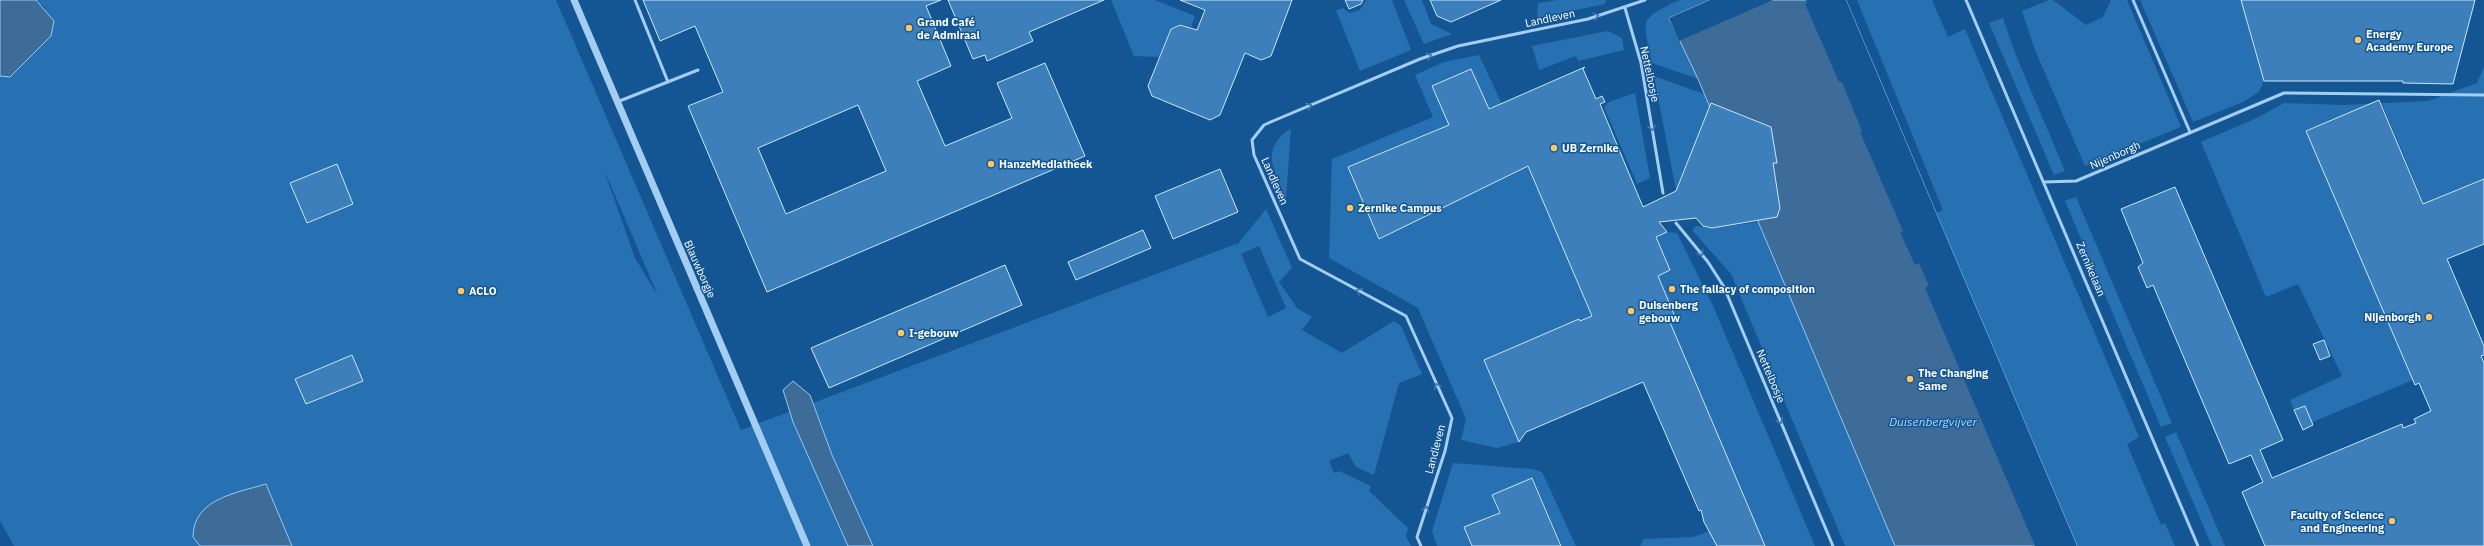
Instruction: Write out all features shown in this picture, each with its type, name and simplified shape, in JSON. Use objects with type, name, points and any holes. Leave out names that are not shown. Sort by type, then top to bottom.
[{"type":"street","name":"Blauwborgje","points":[[574,0],[807,546]]},
{"type":"lane","points":[[635,0],[668,82]]},
{"type":"lane","name":"Landleven","points":[[1421,546],[1417,537],[1445,451],[1452,418],[1406,316],[1300,259],[1254,155],[1252,140],[1264,125],[1420,59],[1458,46],[1588,19],[1625,8],[1645,0]]},
{"type":"lane","name":"Zernikelaan","points":[[1966,0],[2198,546]]},
{"type":"lane","points":[[2133,0],[2190,132]]},
{"type":"lane","name":"Nettelbosje","points":[[1625,8],[1640,63],[1663,192]]},
{"type":"lane","points":[[617,102],[698,70]]},
{"type":"lane","name":"Nijenborgh","points":[[2044,182],[2076,181],[2284,93],[2484,95]]},
{"type":"lane","name":"Nettelbosje","points":[[1676,223],[1708,262],[1724,287],[1833,546]]},
{"type":"shaded area","name":"ACLO","points":[[36,0],[556,0],[741,430],[1236,244],[1237,245],[1266,209],[1292,268],[1279,282],[1297,308],[1312,317],[1302,330],[1342,353],[1394,321],[1401,326],[1422,374],[1399,383],[1374,475],[1356,467],[1348,453],[1329,461],[1334,473],[1339,471],[1371,486],[1369,491],[1408,528],[1406,536],[1411,546],[292,546],[266,484],[193,537],[200,546],[14,546],[0,521],[0,76],[45,8]],"holes":[[[603,167],[658,296],[635,258]],[[1259,246],[1286,308],[1268,317],[1241,254]]]},
{"type":"shaded area","points":[[1111,0],[1155,0],[1195,16],[1191,27],[1180,24],[1171,28],[1159,57],[1134,56]]},
{"type":"shaded area","points":[[1366,0],[1392,0],[1411,50],[1360,71],[1336,10],[1343,8],[1349,13],[1360,10]]},
{"type":"shaded area","points":[[1404,0],[1422,0],[1431,24],[1452,34],[1424,44]]},
{"type":"shaded area","points":[[1558,0],[1606,0],[1605,4],[1537,18],[1538,3]]},
{"type":"shaded area","points":[[1680,0],[1710,0],[1669,18],[1698,79],[1652,63],[1647,38],[1646,22],[1656,12]]},
{"type":"shaded area","points":[[1857,0],[1932,0],[1948,37],[1965,29],[2139,437],[2127,444],[2161,525],[2165,523],[2175,546],[2077,546],[1936,213],[1943,210]]},
{"type":"shaded area","points":[[2049,0],[2053,0],[2086,25],[2103,17],[2111,0],[2127,0],[2181,127],[2085,166],[2035,50],[2022,11]]},
{"type":"shaded area","points":[[2140,0],[2241,0],[2264,81],[2259,92],[2243,102],[2193,122]]},
{"type":"shaded area","points":[[2003,18],[2015,53],[2065,171],[2054,175],[1989,23]]},
{"type":"shaded area","points":[[1608,31],[1622,38],[1624,50],[1578,61],[1576,56],[1539,70],[1532,46]]},
{"type":"shaded area","points":[[1479,55],[1502,104],[1489,109],[1471,69],[1432,86],[1449,125],[1348,167],[1379,239],[1528,166],[1592,316],[1580,321],[1579,319],[1484,360],[1519,442],[1497,448],[1461,440],[1466,419],[1418,308],[1329,258],[1332,159],[1433,117],[1415,75],[1444,62]]},
{"type":"shaded area","points":[[2484,66],[2484,179],[2424,204],[2382,104],[2367,105],[2307,131],[2413,380],[2301,427],[2290,400],[2342,376],[2298,284],[2266,297],[2201,142],[2259,117],[2284,103],[2343,105],[2428,101],[2477,83]]},
{"type":"shaded area","points":[[1654,76],[1704,94],[1710,106],[1676,191]]},
{"type":"shaded area","points":[[1635,93],[1650,178],[1637,184],[1604,107],[1609,102]]},
{"type":"shaded area","points":[[1291,128],[1286,199],[1274,169],[1272,152],[1275,144],[1281,136]]},
{"type":"shaded area","points":[[2076,197],[2172,423],[2161,427],[2065,201]]},
{"type":"shaded area","points":[[1758,222],[1895,546],[1845,546],[1731,274],[1692,230],[1696,226],[1712,228]]},
{"type":"shaded area","points":[[1667,232],[1677,233],[1714,308],[1815,546],[1765,546],[1669,320],[1676,319],[1658,276],[1670,270],[1656,237]]},
{"type":"shaded area","points":[[2176,432],[2225,546],[2212,546],[2165,437]]},
{"type":"shaded area","points":[[1453,463],[1532,469],[1542,472],[1576,546],[1562,546],[1533,478],[1492,496],[1499,513],[1464,528],[1471,546],[1437,546],[1432,531]]},
{"type":"shaded area","points":[[1710,531],[1717,546],[1640,546],[1644,539],[1693,537]]},
{"type":"water","points":[[0,0],[36,0],[54,21],[51,36],[10,77],[0,76]]},
{"type":"water","name":"Duisenbergvijver","points":[[1710,0],[1846,0],[2077,546],[1895,546],[1698,79],[1669,18]]},
{"type":"water","points":[[793,381],[810,395],[832,455],[873,546],[848,546],[793,422],[783,390]]},
{"type":"water","points":[[266,484],[292,546],[200,546],[193,537],[195,524],[200,514],[208,506],[230,495]]},
{"type":"pier","points":[[1710,0],[1773,0],[1679,41],[1669,18]]},
{"type":"pier","points":[[1806,0],[1846,0],[2077,546],[2035,546],[1925,288],[1929,286],[1919,263],[1915,265],[1900,232],[1903,231],[1860,132],[1862,131],[1842,82],[1839,82],[1805,4],[1807,3]]},
{"type":"building","points":[[643,0],[941,0],[926,6],[951,66],[917,81],[945,146],[1012,118],[997,83],[1045,63],[1085,156],[767,292],[688,106],[723,92],[695,26],[660,41]],"holes":[[[858,105],[886,171],[786,214],[758,148]]]},
{"type":"building","points":[[948,0],[1104,0],[1029,32],[1033,41],[987,61],[985,55],[973,59]]},
{"type":"building","points":[[1180,0],[1292,0],[1271,56],[1261,60],[1245,53],[1220,115],[1210,120],[1152,96],[1148,86],[1171,29],[1180,25],[1197,30],[1205,10]]},
{"type":"building","points":[[1345,0],[1363,0],[1361,4],[1349,9]]},
{"type":"building","points":[[1430,0],[1501,0],[1451,22],[1437,16]]},
{"type":"building","name":"Energy Academy Europe","points":[[2241,0],[2475,0],[2453,84],[2403,83],[2403,81],[2264,81]]},
{"type":"building","name":"Duisenberg gebouw","points":[[1585,67],[1583,69],[1596,99],[1602,96],[1605,102],[1600,104],[1643,207],[1676,191],[1711,103],[1771,127],[1777,163],[1773,163],[1780,208],[1777,217],[1712,228],[1703,226],[1696,218],[1659,222],[1667,232],[1656,237],[1670,270],[1658,276],[1676,319],[1669,320],[1765,546],[1717,546],[1704,522],[1701,510],[1699,511],[1643,382],[1526,432],[1519,442],[1484,360],[1579,319],[1580,321],[1592,316],[1528,166],[1379,239],[1348,167],[1449,125],[1432,86],[1471,69],[1489,109]]},
{"type":"building","name":"Nijenborgh","points":[[2379,100],[2423,204],[2484,179],[2484,244],[2447,259],[2484,346],[2484,355],[2481,356],[2484,363],[2484,546],[2265,546],[2242,492],[2263,482],[2251,455],[2229,464],[2153,285],[2147,288],[2138,267],[2143,263],[2121,209],[2175,187],[2283,440],[2260,450],[2272,478],[2402,424],[2403,428],[2416,423],[2414,419],[2431,411],[2419,383],[2415,385],[2306,131]]},
{"type":"building","points":[[337,164],[353,204],[307,223],[290,183]]},
{"type":"building","points":[[1220,169],[1238,212],[1173,239],[1155,196]]},
{"type":"building","points":[[1143,230],[1151,248],[1076,280],[1068,262]]},
{"type":"building","name":"I-gebouw","points":[[1005,265],[1022,305],[829,388],[811,348]]},
{"type":"building","points":[[2324,340],[2330,356],[2320,360],[2313,344]]},
{"type":"building","points":[[352,355],[363,381],[306,404],[295,379]]},
{"type":"building","points":[[2305,406],[2313,425],[2303,430],[2294,410]]},
{"type":"building","points":[[1532,478],[1561,546],[1472,546],[1464,527],[1500,513],[1492,495]]},
{"type":"place","name":"Grand Café de Admiraal","points":[[909,28]]},
{"type":"place","name":"Energy Academy Europe","points":[[2358,40]]},
{"type":"place","name":"UB Zernike","points":[[1554,148]]},
{"type":"place","name":"HanzeMediatheek","points":[[991,164]]},
{"type":"place","name":"Zernike Campus","points":[[1350,208]]},
{"type":"place","name":"The fallacy of composition","points":[[1672,289]]},
{"type":"place","name":"ACLO","points":[[461,291]]},
{"type":"place","name":"Duisenberg gebouw","points":[[1631,311]]},
{"type":"place","name":"Nijenborgh","points":[[2429,317]]},
{"type":"place","name":"I-gebouw","points":[[901,333]]},
{"type":"place","name":"The Changing Same","points":[[1910,379]]},
{"type":"place","name":"Faculty of Science and Engineering","points":[[2392,521]]}]
